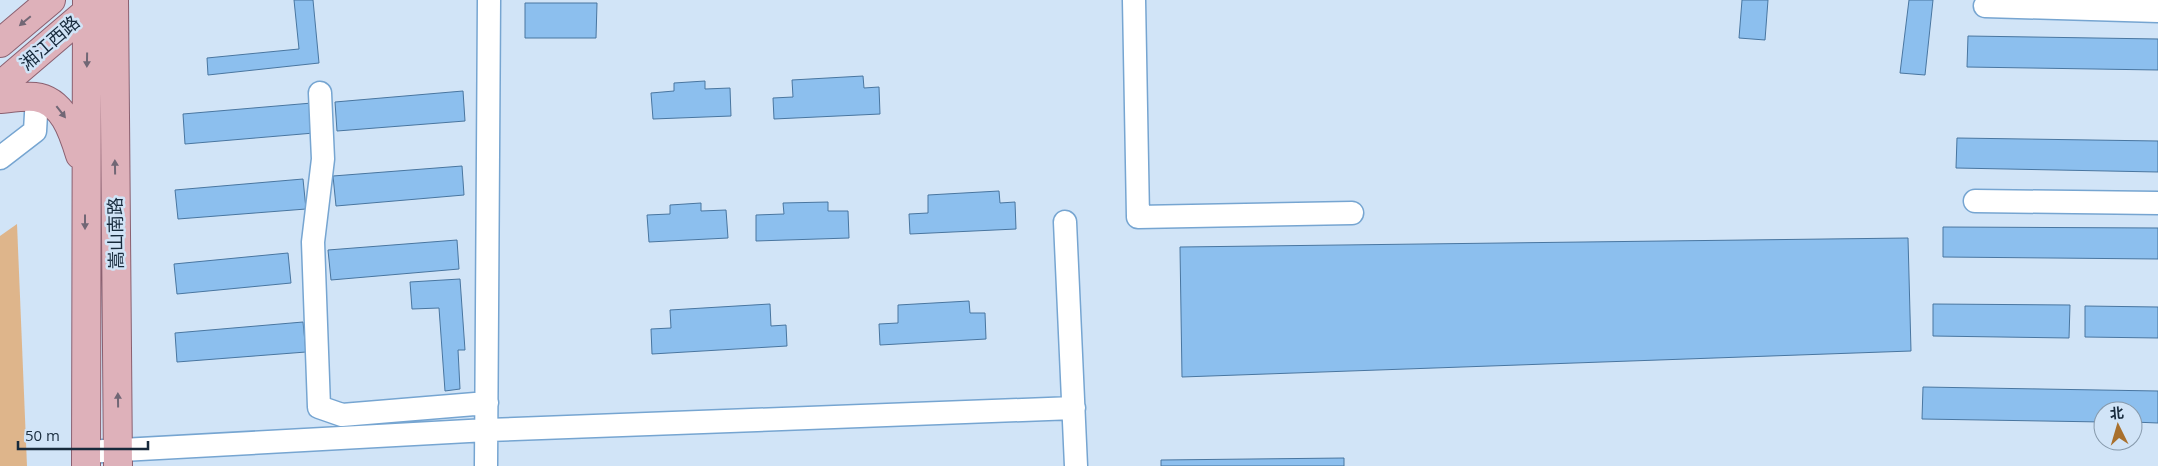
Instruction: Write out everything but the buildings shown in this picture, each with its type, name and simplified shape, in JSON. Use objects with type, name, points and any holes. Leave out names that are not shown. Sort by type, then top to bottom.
[{"type":"main road","name":"湘江西路","points":[[0,43],[51,0]]},
{"type":"main road","name":"嵩山南路","points":[[114,0],[118,458]]},
{"type":"main road","name":"湘江西路","points":[[0,86],[92,4]]},
{"type":"main road","name":"嵩山南路","points":[[85,459],[85,172],[92,4]]},
{"type":"main road","points":[[0,99],[37,97],[55,105],[68,121],[85,172]]},
{"type":"street","points":[[486,466],[489,0]]},
{"type":"street","points":[[1134,0],[1138,217],[1352,213]]},
{"type":"street","points":[[1985,6],[2158,11]]},
{"type":"street","points":[[320,93],[323,159],[313,242],[319,407],[342,415],[487,403]]},
{"type":"street","points":[[0,158],[35,131],[37,97]]},
{"type":"street","points":[[1975,201],[2158,203]]},
{"type":"street","points":[[1065,222],[1076,466]]},
{"type":"street","points":[[85,459],[487,430],[1074,408]]},
{"type":"shaded area","points":[[17,224],[27,466],[0,466],[0,236]]}]
